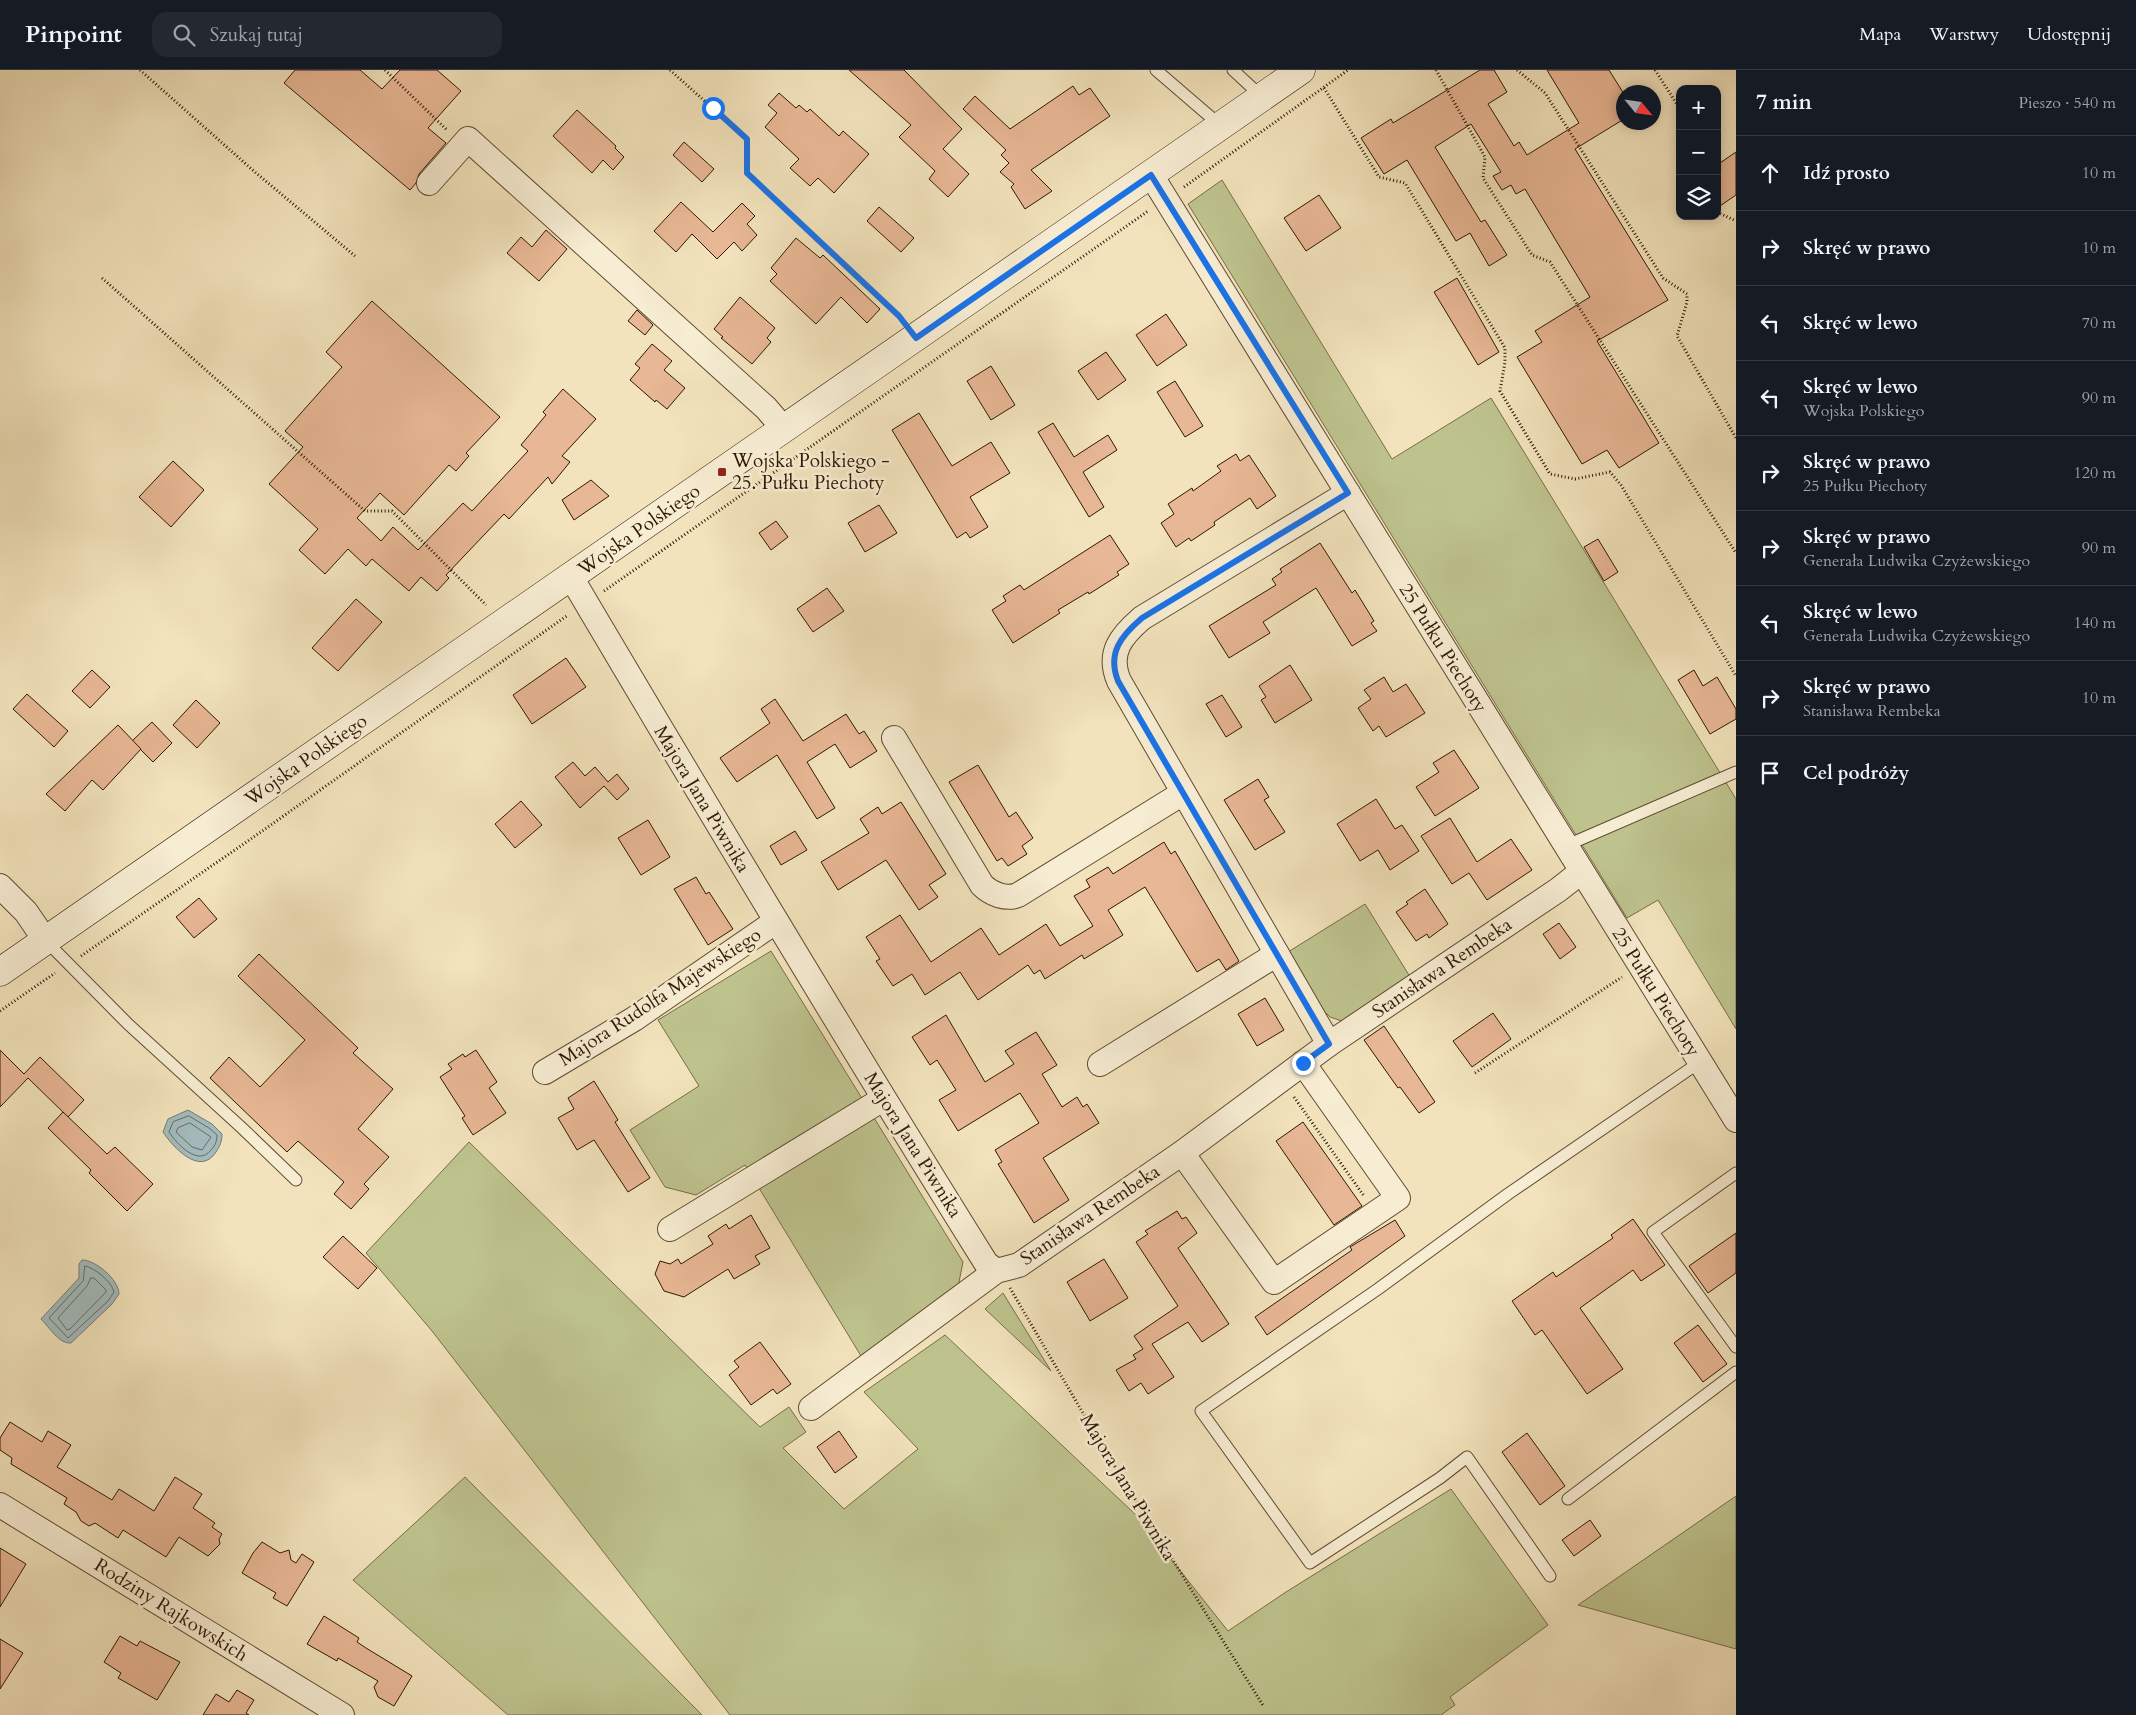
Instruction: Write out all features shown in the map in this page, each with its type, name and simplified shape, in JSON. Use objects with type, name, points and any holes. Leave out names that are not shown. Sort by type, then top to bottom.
[{"type":"main road","name":"Wojska Polskiego","points":[[0,972],[1262,97],[1311,76]]},
{"type":"street","points":[[429,183],[468,139],[766,408],[784,429]]},
{"type":"street","name":"25 Pułku Piechoty","points":[[1151,175],[1736,1120]]},
{"type":"street","points":[[1329,1044],[1118,681],[1113,662],[1118,646],[1127,632],[1142,618],[1348,493]]},
{"type":"street","name":"Majora Jana Piwnika","points":[[571,576],[775,922],[883,1099],[986,1262],[996,1272]]},
{"type":"street","points":[[894,738],[982,885],[991,892],[1004,897],[1018,895],[1183,793]]},
{"type":"street","name":"Stanisława Rembeka","points":[[996,1272],[1019,1265],[1182,1152],[1329,1044],[1558,890],[1581,872]]},
{"type":"street","points":[[0,886],[26,912],[44,940]]},
{"type":"street","name":"Majora Rudolfa Majewskiego","points":[[545,1072],[634,1019],[775,922]]},
{"type":"street","points":[[1100,1064],[1277,954]]},
{"type":"street","points":[[1182,1152],[1274,1282],[1398,1198],[1303,1063]]},
{"type":"street","points":[[670,1229],[883,1099]]},
{"type":"street","points":[[811,1408],[985,1282],[996,1272]]},
{"type":"street","name":"Rodziny Rajkowskich","points":[[0,1505],[342,1715]]},
{"type":"lane","points":[[1156,70],[1221,126]]},
{"type":"lane","points":[[1233,70],[1262,97]]},
{"type":"lane","points":[[1565,846],[1736,772]]},
{"type":"lane","points":[[44,940],[128,1024],[296,1180]]},
{"type":"lane","points":[[1550,1576],[1467,1457],[1440,1478],[1310,1563],[1201,1411],[1378,1289],[1508,1194],[1700,1062]]},
{"type":"lane","points":[[1736,1173],[1653,1232],[1736,1347]]},
{"type":"lane","points":[[1568,1500],[1736,1372]]},
{"type":"path","points":[[140,70],[256,173],[355,256]]},
{"type":"path","points":[[385,70],[425,111],[463,144]]},
{"type":"path","points":[[670,70],[747,139],[747,173],[899,316],[916,338]]},
{"type":"path","points":[[0,1011],[258,834],[1348,70]]},
{"type":"path","points":[[1436,70],[1485,157],[1483,178],[1532,255],[1550,262],[1736,553]]},
{"type":"path","points":[[1517,70],[1545,92],[1651,262],[1663,278],[1687,294],[1687,302],[1677,336],[1736,438]]},
{"type":"path","points":[[1655,70],[1676,103]]},
{"type":"path","points":[[1311,76],[1324,88],[1379,178],[1405,183],[1505,348],[1505,362],[1500,391],[1550,474],[1575,479],[1610,472],[1621,485],[1736,676]]},
{"type":"path","points":[[1721,214],[1736,221]]},
{"type":"path","points":[[102,278],[366,511],[392,511],[487,606],[497,629]]},
{"type":"path","points":[[1475,1072],[1640,965]]},
{"type":"path","points":[[1281,1079],[1376,1213]]},
{"type":"path","name":"Majora Jana Piwnika","points":[[996,1272],[1006,1282],[1101,1444],[1264,1707]]},
{"type":"green space","points":[[1222,180],[1392,459],[1491,398],[1736,799],[1736,1029],[1658,900],[1627,918],[1188,204]]},
{"type":"green space","points":[[1365,904],[1412,980],[1342,1021],[1330,1017],[1322,1009],[1288,952]]},
{"type":"green space","points":[[771,951],[963,1262],[958,1287],[861,1356],[745,1165],[696,1195],[665,1187],[630,1130],[699,1086],[658,1020]]},
{"type":"green space","points":[[469,1142],[760,1427],[789,1407],[806,1432],[783,1448],[844,1509],[918,1449],[864,1392],[945,1335],[1136,1515],[1228,1631],[1286,1592],[1451,1489],[1548,1625],[1450,1697],[1455,1705],[1441,1715],[730,1715],[432,1331],[366,1253]]},
{"type":"green space","points":[[1003,1293],[1051,1371],[985,1309]]},
{"type":"green space","points":[[465,1477],[702,1715],[508,1715],[353,1580]]},
{"type":"green space","points":[[1736,1496],[1736,1649],[1578,1605]]},
{"type":"water","points":[[188,1110],[212,1124],[222,1134],[222,1139],[216,1152],[210,1159],[202,1162],[195,1161],[180,1152],[163,1132],[168,1119]]},
{"type":"water","points":[[82,1260],[94,1263],[106,1272],[115,1283],[119,1294],[112,1304],[71,1343],[67,1343],[58,1338],[41,1319],[79,1278],[79,1264]]},
{"type":"building","points":[[295,70],[360,70],[382,89],[400,70],[437,70],[461,91],[428,128],[446,143],[419,174],[416,183],[410,190],[284,83]]},
{"type":"building","points":[[849,70],[904,70],[962,129],[943,149],[969,174],[948,197],[929,179],[935,171],[899,137],[911,125]]},
{"type":"building","points":[[1480,70],[1494,70],[1507,92],[1488,104],[1514,146],[1519,142],[1527,155],[1579,123],[1547,70],[1609,70],[1618,85],[1616,85],[1616,124],[1575,149],[1668,300],[1597,341],[1659,443],[1619,468],[1607,450],[1582,464],[1517,357],[1542,342],[1535,331],[1590,297],[1525,189],[1516,194],[1511,185],[1502,190],[1493,176],[1501,172],[1471,124],[1435,147],[1481,222],[1485,220],[1507,255],[1489,266],[1470,233],[1456,241],[1407,160],[1384,174],[1361,138],[1391,119],[1393,123]]},
{"type":"building","points":[[1073,86],[1079,95],[1090,88],[1110,116],[1031,170],[1052,191],[1025,209],[1011,187],[1014,184],[1000,172],[1009,163],[1001,155],[1006,150],[963,109],[975,96],[1010,129]]},
{"type":"building","points":[[779,93],[796,108],[799,105],[807,112],[810,109],[839,136],[843,131],[869,154],[834,193],[818,178],[810,186],[790,168],[799,159],[765,127],[777,113],[768,105]]},
{"type":"building","points":[[577,110],[616,146],[615,148],[624,157],[613,170],[603,160],[592,173],[553,136]]},
{"type":"building","points":[[684,142],[714,169],[702,182],[673,155]]},
{"type":"building","points":[[1736,152],[1736,195],[1721,205],[1721,175],[1721,162]]},
{"type":"building","points":[[1319,195],[1341,228],[1306,251],[1284,218]]},
{"type":"building","points":[[681,202],[713,232],[742,203],[755,216],[747,224],[757,235],[742,251],[734,242],[717,259],[692,234],[676,252],[654,231]]},
{"type":"building","points":[[879,207],[914,238],[901,252],[867,221]]},
{"type":"building","points":[[546,230],[567,249],[539,281],[507,253],[521,237],[532,247]]},
{"type":"building","points":[[796,238],[820,258],[823,255],[880,309],[867,323],[841,297],[816,324],[770,281],[777,274],[771,268]]},
{"type":"building","points":[[1457,278],[1499,352],[1478,365],[1434,292]]},
{"type":"building","points":[[740,297],[775,328],[767,338],[771,342],[752,364],[721,338],[723,337],[714,329]]},
{"type":"building","points":[[372,301],[500,417],[466,453],[469,456],[456,471],[449,465],[404,515],[380,493],[357,518],[381,541],[393,527],[418,550],[463,503],[472,511],[528,451],[521,445],[546,415],[543,412],[563,389],[596,419],[562,456],[570,462],[552,484],[548,477],[509,519],[504,514],[446,575],[449,578],[437,591],[421,577],[409,591],[372,559],[366,566],[348,549],[325,574],[299,550],[318,529],[269,484],[303,447],[285,431],[342,367],[326,352]]},
{"type":"building","points":[[637,310],[653,325],[645,335],[628,321]]},
{"type":"building","points":[[1166,314],[1187,345],[1157,366],[1136,335]]},
{"type":"building","points":[[652,344],[672,361],[664,370],[685,388],[667,409],[656,400],[655,402],[630,380],[640,368],[635,364]]},
{"type":"building","points":[[1106,352],[1126,380],[1098,400],[1078,371]]},
{"type":"building","points":[[991,366],[1015,405],[991,420],[967,381]]},
{"type":"building","points":[[1175,381],[1203,426],[1185,437],[1157,392]]},
{"type":"building","points":[[919,413],[952,466],[991,442],[1010,473],[970,497],[988,527],[970,538],[966,532],[957,538],[892,430]]},
{"type":"building","points":[[1053,423],[1074,457],[1108,435],[1117,450],[1083,472],[1104,507],[1089,517],[1038,432]]},
{"type":"building","points":[[1236,454],[1240,461],[1249,455],[1276,496],[1257,509],[1250,498],[1214,522],[1215,525],[1191,541],[1189,538],[1176,547],[1161,523],[1174,514],[1168,504],[1192,488],[1193,491],[1221,471],[1217,466]]},
{"type":"building","points":[[173,461],[204,490],[171,527],[139,497]]},
{"type":"building","points":[[591,480],[609,496],[574,520],[562,500]]},
{"type":"building","points":[[879,505],[897,533],[865,552],[848,523]]},
{"type":"building","points":[[776,521],[788,537],[771,550],[759,533]]},
{"type":"building","points":[[1110,535],[1129,564],[1117,572],[1119,575],[1089,594],[1088,592],[1058,610],[1060,613],[1013,643],[992,610],[1006,601],[1003,596],[1020,585],[1024,590]]},
{"type":"building","points":[[1598,539],[1618,572],[1604,581],[1584,547]]},
{"type":"building","points":[[1320,543],[1352,593],[1355,590],[1374,621],[1371,623],[1377,631],[1352,646],[1316,588],[1263,622],[1270,633],[1229,658],[1209,626],[1276,585],[1272,579],[1282,572],[1280,569]]},
{"type":"building","points":[[827,588],[844,611],[813,632],[797,609]]},
{"type":"building","points":[[356,599],[382,622],[338,671],[312,648]]},
{"type":"building","points":[[566,658],[586,687],[532,724],[513,695]]},
{"type":"building","points":[[1290,665],[1312,700],[1275,723],[1261,700],[1266,697],[1259,686]]},
{"type":"building","points":[[92,670],[110,687],[90,708],[72,691]]},
{"type":"building","points":[[1694,670],[1703,686],[1717,677],[1736,709],[1736,719],[1710,734],[1678,680]]},
{"type":"building","points":[[1384,677],[1393,692],[1406,684],[1425,713],[1386,737],[1379,726],[1373,731],[1358,708],[1371,699],[1364,690]]},
{"type":"building","points":[[27,694],[68,731],[54,747],[13,709]]},
{"type":"building","points":[[1222,695],[1242,727],[1226,737],[1206,704]]},
{"type":"building","points":[[775,699],[803,741],[846,714],[859,734],[864,731],[877,751],[850,768],[835,744],[807,762],[835,808],[817,819],[777,755],[737,782],[720,758],[770,723],[761,709]]},
{"type":"building","points":[[196,700],[220,723],[197,748],[173,725]]},
{"type":"building","points":[[152,722],[172,743],[153,762],[132,741]]},
{"type":"building","points":[[118,725],[141,749],[103,790],[92,780],[65,811],[46,794]]},
{"type":"building","points":[[1454,750],[1479,788],[1435,816],[1416,787],[1439,772],[1433,763]]},
{"type":"building","points":[[573,762],[585,776],[595,767],[608,782],[617,774],[629,789],[617,800],[604,786],[580,808],[555,777]]},
{"type":"building","points":[[978,765],[1009,817],[1016,812],[1033,838],[1022,846],[1027,854],[1008,866],[1002,858],[997,861],[949,782]]},
{"type":"building","points":[[1258,779],[1269,797],[1264,800],[1285,832],[1255,850],[1224,800]]},
{"type":"building","points":[[1376,799],[1395,829],[1402,825],[1419,851],[1390,870],[1378,850],[1360,861],[1337,824]]},
{"type":"building","points":[[521,801],[542,825],[515,848],[495,824]]},
{"type":"building","points":[[901,802],[946,874],[929,885],[938,897],[919,910],[886,860],[838,890],[821,862],[869,833],[860,819],[878,807],[882,814]]},
{"type":"building","points":[[1450,818],[1477,862],[1511,839],[1532,870],[1487,900],[1469,873],[1452,884],[1421,836]]},
{"type":"building","points":[[648,820],[670,857],[641,875],[618,838]]},
{"type":"building","points":[[795,831],[807,850],[781,865],[770,846]]},
{"type":"building","points":[[1164,842],[1171,854],[1175,851],[1239,961],[1226,970],[1219,959],[1197,972],[1145,887],[1108,910],[1123,935],[1084,959],[1082,955],[1045,979],[1040,970],[1034,974],[1028,965],[978,1000],[960,972],[925,995],[912,974],[893,986],[876,961],[880,959],[866,937],[900,915],[931,962],[981,928],[999,955],[1046,924],[1060,946],[1093,926],[1074,896],[1090,887],[1086,880],[1108,867],[1113,874]]},
{"type":"building","points":[[696,877],[706,894],[709,892],[733,929],[708,945],[674,889]]},
{"type":"building","points":[[1425,889],[1448,924],[1429,938],[1427,934],[1416,941],[1396,912],[1408,904],[1406,902]]},
{"type":"building","points":[[199,898],[217,919],[194,938],[176,917]]},
{"type":"building","points":[[1559,923],[1576,947],[1560,959],[1543,934]]},
{"type":"building","points":[[259,954],[358,1048],[353,1053],[393,1089],[358,1129],[389,1157],[364,1184],[369,1189],[351,1209],[334,1194],[344,1182],[298,1141],[287,1152],[210,1078],[229,1057],[260,1087],[305,1040],[238,976]]},
{"type":"building","points":[[1265,998],[1284,1030],[1257,1046],[1238,1014]]},
{"type":"building","points":[[1493,1013],[1511,1039],[1472,1067],[1453,1041]]},
{"type":"building","points":[[946,1015],[985,1082],[1014,1064],[1005,1051],[1036,1032],[1057,1065],[1042,1074],[1062,1107],[1077,1097],[1083,1107],[1087,1104],[1099,1123],[1043,1158],[1069,1200],[1034,1223],[998,1164],[1002,1162],[995,1150],[1039,1123],[1020,1093],[958,1131],[939,1100],[956,1090],[937,1060],[930,1065],[912,1037]]},
{"type":"building","points":[[1384,1026],[1435,1102],[1419,1113],[1400,1087],[1398,1088],[1364,1040]]},
{"type":"building","points":[[0,1050],[24,1074],[40,1057],[84,1100],[68,1117],[28,1078],[0,1107]]},
{"type":"building","points":[[476,1050],[497,1082],[489,1088],[506,1113],[473,1135],[462,1118],[465,1116],[440,1077],[452,1069],[448,1064],[463,1054],[465,1057]]},
{"type":"building","points":[[594,1081],[618,1120],[615,1122],[650,1178],[628,1192],[594,1140],[577,1150],[558,1118],[574,1109],[568,1098]]},
{"type":"building","points":[[63,1112],[107,1154],[115,1147],[153,1184],[127,1211],[89,1173],[91,1170],[48,1128]]},
{"type":"building","points":[[1303,1122],[1362,1206],[1334,1225],[1276,1141]]},
{"type":"building","points":[[1177,1211],[1182,1219],[1186,1217],[1197,1233],[1178,1248],[1229,1324],[1202,1342],[1188,1322],[1152,1344],[1174,1377],[1148,1394],[1141,1383],[1129,1391],[1116,1370],[1136,1359],[1133,1355],[1143,1349],[1134,1336],[1178,1306],[1136,1242],[1148,1234],[1145,1231]]},
{"type":"building","points":[[751,1215],[770,1248],[755,1256],[760,1264],[734,1279],[728,1269],[684,1297],[664,1291],[655,1274],[660,1261],[670,1264],[678,1259],[681,1264],[713,1244],[708,1236],[726,1224],[729,1229]]},
{"type":"building","points":[[1633,1219],[1665,1265],[1641,1281],[1633,1270],[1580,1308],[1623,1369],[1587,1394],[1542,1330],[1535,1335],[1512,1301],[1553,1272],[1556,1277],[1613,1238],[1611,1235]]},
{"type":"building","points":[[1395,1220],[1405,1236],[1267,1335],[1255,1317],[1352,1250],[1350,1247]]},
{"type":"building","points":[[1736,1233],[1736,1273],[1708,1293],[1689,1266]]},
{"type":"building","points":[[343,1236],[377,1268],[358,1289],[323,1257]]},
{"type":"building","points":[[1104,1259],[1128,1298],[1090,1321],[1067,1282]]},
{"type":"building","points":[[1698,1325],[1727,1364],[1703,1382],[1674,1343]]},
{"type":"building","points":[[760,1342],[791,1384],[777,1394],[773,1389],[751,1405],[729,1375],[739,1367],[734,1361]]},
{"type":"building","points":[[10,1422],[42,1442],[48,1431],[71,1445],[57,1467],[112,1500],[119,1489],[154,1511],[175,1477],[202,1494],[193,1508],[215,1523],[212,1527],[222,1534],[219,1539],[220,1544],[208,1556],[179,1537],[166,1557],[123,1530],[118,1538],[95,1523],[89,1526],[81,1521],[76,1512],[64,1504],[67,1498],[11,1464],[12,1458],[0,1450],[0,1438]]},
{"type":"building","points":[[839,1431],[857,1457],[835,1473],[817,1447]]},
{"type":"building","points":[[1527,1433],[1565,1486],[1540,1505],[1502,1452]]},
{"type":"building","points":[[1590,1520],[1601,1536],[1574,1556],[1562,1540]]},
{"type":"building","points":[[262,1542],[280,1553],[289,1550],[291,1560],[296,1563],[302,1554],[314,1562],[287,1606],[273,1598],[276,1593],[242,1573],[253,1553]]},
{"type":"building","points":[[0,1548],[26,1564],[0,1607]]},
{"type":"building","points":[[324,1616],[359,1638],[357,1642],[412,1676],[394,1706],[378,1697],[374,1687],[378,1681],[338,1658],[337,1661],[307,1644]]},
{"type":"building","points":[[120,1636],[137,1646],[140,1641],[180,1662],[157,1700],[118,1678],[121,1673],[104,1662]]},
{"type":"building","points":[[0,1639],[23,1653],[0,1689]]},
{"type":"building","points":[[237,1690],[254,1700],[246,1713],[249,1715],[203,1715],[216,1694],[229,1702]]},
{"type":"place","name":"Wojska Polskiego - 25. Pułku Piechoty","points":[[722,472]]},
{"type":"route","points":[[713,108],[747,139],[747,173],[899,316],[916,338],[1151,175],[1348,493],[1142,618],[1122,638],[1114,655],[1113,662],[1118,681],[1329,1044],[1303,1063]]}]
